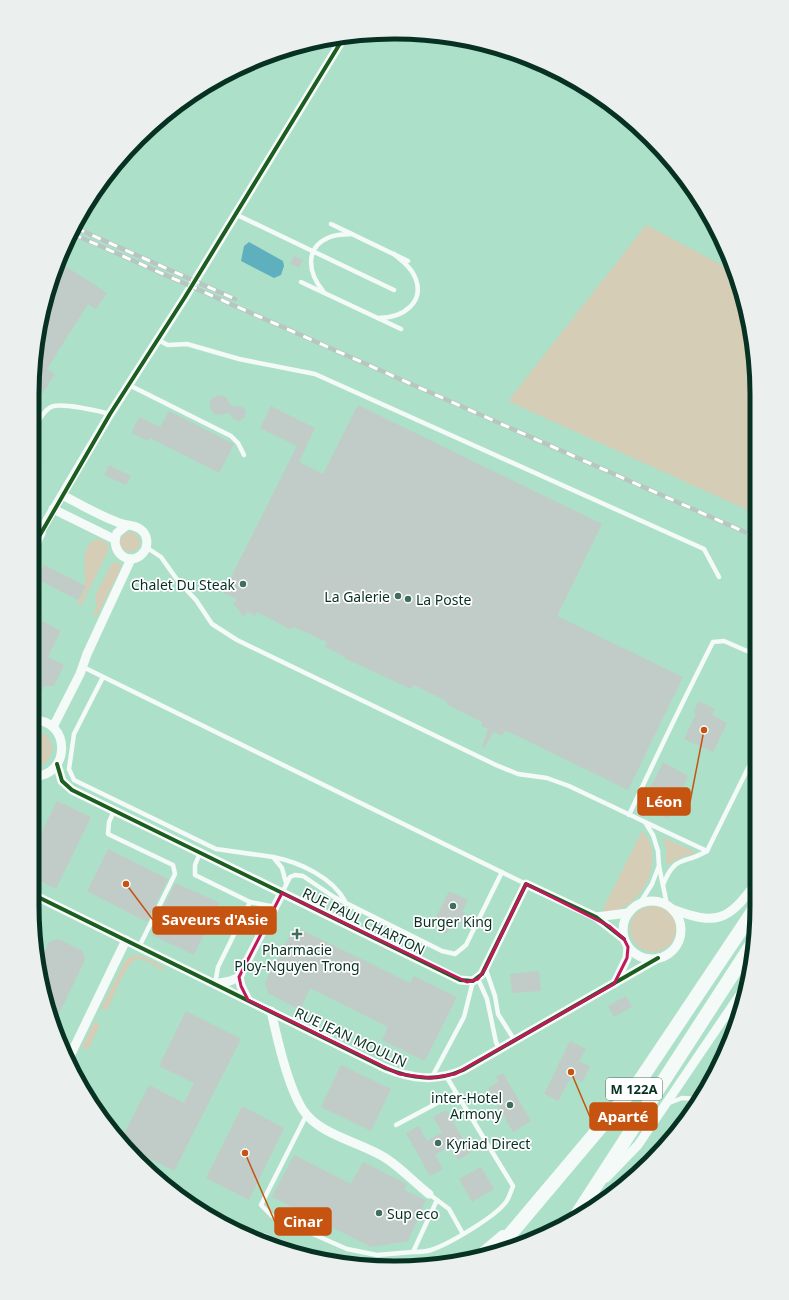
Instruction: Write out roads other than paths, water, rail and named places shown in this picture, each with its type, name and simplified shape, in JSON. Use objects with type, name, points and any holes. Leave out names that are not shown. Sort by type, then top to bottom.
[{"type":"main road","name":"M 122A","points":[[501,1244],[641,1079],[750,917]]},
{"type":"main road","name":"M 122A","points":[[582,1207],[747,952]]},
{"type":"main road","points":[[489,1248],[528,1212]]},
{"type":"street","points":[[39,530],[62,495],[110,414],[203,268],[340,43]]},
{"type":"street","points":[[53,727],[83,667],[131,559],[143,553],[147,540],[144,533],[133,526],[126,526],[62,495]]},
{"type":"street","points":[[53,509],[114,539]]},
{"type":"street","points":[[126,526],[121,529],[114,539],[114,546],[118,553],[131,559]]},
{"type":"street","points":[[39,721],[46,722],[53,727],[62,741],[62,749],[57,764],[44,774],[39,775]]},
{"type":"street","name":"RUE PAUL CHARTON","points":[[57,764],[60,775],[66,786],[114,811],[251,876],[282,893],[460,980],[475,980]]},
{"type":"street","points":[[475,980],[486,969],[492,952],[526,884],[596,917],[641,957],[658,958],[666,955],[674,949],[679,941],[681,932],[680,922],[670,907]]},
{"type":"street","points":[[614,984],[627,958],[626,943],[622,930],[628,913],[640,903],[658,901],[697,918],[712,920],[725,916],[737,908],[750,891]]},
{"type":"street","points":[[214,984],[230,981],[239,977],[282,893]]},
{"type":"street","name":"RUE JEAN MOULIN","points":[[39,897],[392,1071],[412,1077],[431,1078],[446,1076],[464,1070],[658,958]]},
{"type":"street","points":[[596,917],[628,913]]},
{"type":"street","points":[[71,1053],[126,940]]},
{"type":"street","points":[[239,977],[241,986],[248,1000]]},
{"type":"street","points":[[591,1193],[638,1145],[738,997]]},
{"type":"street","points":[[271,1011],[293,1089],[304,1111],[314,1121],[339,1136],[386,1158],[429,1194]]},
{"type":"lane","points":[[235,214],[394,290]]},
{"type":"lane","points":[[331,224],[408,261]]},
{"type":"lane","points":[[325,293],[313,276],[311,262],[314,252],[325,239],[338,235],[352,234]]},
{"type":"lane","points":[[376,318],[400,315],[411,306],[417,294],[414,273],[394,254]]},
{"type":"lane","points":[[301,282],[401,329]]},
{"type":"lane","points":[[158,340],[168,345],[187,344],[239,359],[315,374],[704,549],[719,577]]},
{"type":"lane","points":[[129,385],[231,436],[238,443],[244,454]]},
{"type":"lane","points":[[39,421],[52,406],[63,405],[110,414]]},
{"type":"lane","points":[[146,547],[161,557],[178,581],[196,600],[212,624],[237,640],[496,765],[518,774],[554,781],[707,851]]},
{"type":"lane","points":[[629,815],[661,745],[677,717],[713,642],[724,641],[750,652]]},
{"type":"lane","points":[[83,667],[526,884]]},
{"type":"lane","points":[[103,677],[74,734],[69,769],[74,780],[216,848],[273,857],[307,868],[340,892],[346,901]]},
{"type":"lane","points":[[663,885],[673,865],[681,860],[707,851],[750,764]]},
{"type":"lane","points":[[114,811],[109,822],[108,834],[173,865],[175,874],[139,947]]},
{"type":"lane","points":[[645,822],[653,835],[658,851],[663,885],[670,907]]},
{"type":"lane","points":[[200,853],[195,865],[195,875],[250,902],[275,907]]},
{"type":"lane","points":[[273,857],[282,868],[286,883]]},
{"type":"lane","points":[[640,903],[652,884],[659,866]]},
{"type":"lane","points":[[282,893],[290,877],[295,875],[303,876],[334,897],[346,901],[442,951],[455,954],[466,945],[502,872]]},
{"type":"lane","points":[[214,984],[218,967],[250,902]]},
{"type":"lane","points":[[486,969],[495,996],[498,1014],[515,1041]]},
{"type":"lane","points":[[475,980],[487,999],[496,1042],[500,1050]]},
{"type":"lane","points":[[431,1078],[464,1017],[475,980]]},
{"type":"lane","points":[[307,1114],[261,1205],[272,1216],[348,1250],[377,1255],[413,1252],[436,1248],[462,1234],[494,1213],[506,1202],[513,1186],[446,1076]]},
{"type":"lane","points":[[396,1125],[456,1093]]},
{"type":"lane","points":[[665,1104],[682,1098],[693,1099]]},
{"type":"lane","points":[[429,1194],[449,1209],[462,1234]]},
{"type":"lane","points":[[413,1252],[437,1200]]},
{"type":"water","points":[[249,242],[283,261],[284,266],[281,275],[274,278],[241,261],[244,246]]},
{"type":"railway","points":[[80,230],[235,299]]},
{"type":"railway","points":[[77,236],[750,534]]},
{"type":"place","name":"Chalet Du Steak","points":[[243,584]]},
{"type":"place","name":"La Galerie","points":[[398,596]]},
{"type":"place","name":"La Poste","points":[[408,599]]},
{"type":"place","name":"Léon","points":[[704,730]]},
{"type":"place","name":"Saveurs d'Asie","points":[[126,884]]},
{"type":"place","name":"Burger King","points":[[453,906]]},
{"type":"place","name":"Pharmacie Ploy-Nguyen Trong","points":[[297,934]]},
{"type":"place","name":"Aparté","points":[[571,1072]]},
{"type":"place","name":"inter-Hotel Armony","points":[[510,1105]]},
{"type":"place","name":"Kyriad Direct","points":[[438,1143]]},
{"type":"place","name":"Cinar","points":[[245,1153]]},
{"type":"place","name":"Sup eco","points":[[379,1213]]}]
